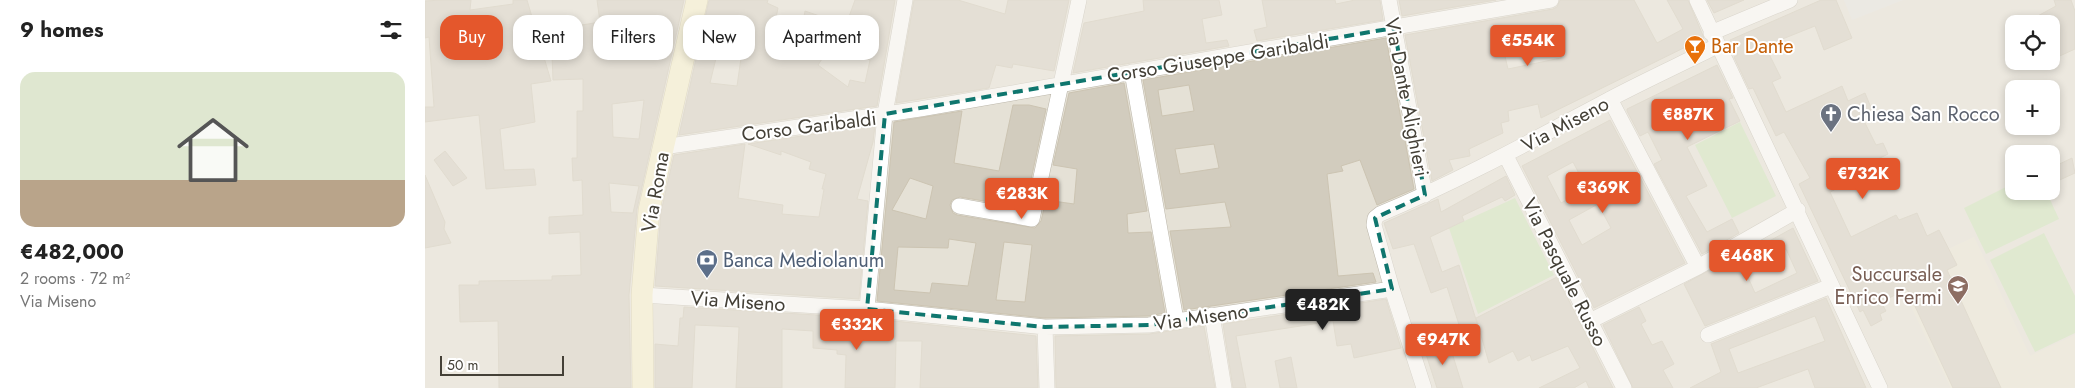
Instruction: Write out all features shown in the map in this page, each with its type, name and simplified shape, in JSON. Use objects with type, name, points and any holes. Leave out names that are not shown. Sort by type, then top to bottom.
[{"type":"street","name":"Via Roma","points":[[643,388],[642,295],[649,210],[697,0]]},
{"type":"street","points":[[885,114],[905,0]]},
{"type":"street","points":[[959,206],[1032,218],[1059,84],[1079,0]]},
{"type":"street","name":"Via Dante Alighieri","points":[[1389,0],[1425,195]]},
{"type":"street","name":"Corso Giuseppe Garibaldi","points":[[885,114],[920,110],[1059,84],[1551,0]]},
{"type":"street","points":[[1697,0],[1714,40],[1798,210],[1879,388]]},
{"type":"street","name":"Via Miseno","points":[[642,295],[867,310],[1045,327],[1149,325],[1392,289],[1374,225],[1375,218],[1380,214],[1425,195],[1506,156],[1714,40],[1790,0]]},
{"type":"street","points":[[1132,72],[1176,320]]},
{"type":"street","points":[[1610,99],[1698,268]]},
{"type":"street","name":"Corso Garibaldi","points":[[663,146],[885,114],[867,310]]},
{"type":"street","name":"Via Pasquale Russo","points":[[1506,156],[1625,388]]},
{"type":"street","points":[[1590,321],[1698,268],[1798,210]]},
{"type":"street","points":[[1708,335],[1831,286]]},
{"type":"street","points":[[1392,289],[1424,388]]},
{"type":"street","points":[[1212,315],[1223,388]]},
{"type":"street","points":[[1045,327],[1047,388]]},
{"type":"highlighted area","points":[[1394,28],[1425,195],[1375,218],[1392,289],[1149,325],[1045,327],[867,309],[885,114]]},
{"type":"shaded area","points":[[425,0],[2075,0],[2075,388],[425,388]]},
{"type":"shaded area","points":[[1844,0],[1903,0],[1852,20]]},
{"type":"shaded area","name":"Succursale Enrico Fermi","points":[[1974,237],[2030,356],[2075,335],[2075,388],[1951,388],[1895,274]]},
{"type":"green space","points":[[1740,122],[1776,196],[1732,218],[1695,145]]},
{"type":"green space","points":[[2005,188],[2005,200],[2050,200],[2059,219],[1986,254],[1964,208]]},
{"type":"green space","points":[[1515,198],[1554,275],[1478,314],[1449,228]]},
{"type":"green space","points":[[2044,233],[2075,296],[2075,333],[2035,352],[1990,260]]},
{"type":"building","points":[[471,0],[470,10],[513,4],[513,0],[527,0],[531,15],[513,15],[513,60],[545,60],[551,81],[531,84],[535,122],[500,129],[504,170],[534,169],[536,185],[486,189],[479,115],[425,122],[425,107],[434,107],[429,37],[425,38],[425,1]]},
{"type":"building","points":[[597,0],[684,0],[673,49],[673,15],[599,15]]},
{"type":"building","points":[[709,0],[768,0],[767,3],[778,8],[777,15],[765,15],[765,60],[821,60],[818,65],[848,87],[850,80],[865,83],[870,60],[879,60],[879,15],[850,15],[855,0],[895,0],[877,106],[679,135],[696,60],[716,60],[710,83],[737,86],[741,60],[755,60],[755,15],[706,15]]},
{"type":"building","points":[[914,0],[958,0],[1005,14],[1008,0],[1069,0],[1054,71],[1013,64],[1012,68],[996,65],[989,88],[896,103]]},
{"type":"building","points":[[1143,0],[1219,0],[1222,15],[1202,19],[1206,43],[1227,40],[1229,46],[1073,73],[1084,23],[1144,11]]},
{"type":"building","points":[[1262,0],[1335,0],[1336,4],[1355,0],[1380,0],[1383,20],[1257,41],[1254,30],[1267,27]]},
{"type":"building","points":[[1399,0],[1496,0],[1402,16]]},
{"type":"building","points":[[1560,0],[1634,0],[1657,43],[1683,29],[1667,0],[1688,0],[1704,38],[1541,118],[1538,104],[1508,111],[1509,121],[1501,123],[1503,133],[1469,149],[1470,156],[1449,160],[1453,170],[1432,181],[1405,35],[1557,7]],"holes":[[[1554,25],[1561,58],[1508,69],[1500,35]]]},
{"type":"building","points":[[1707,0],[1744,0],[1714,13]]},
{"type":"building","points":[[1821,0],[1836,0],[1852,38],[1824,50],[1815,26],[1765,46],[1781,78],[1772,82],[1786,112],[1842,86],[1848,101],[1865,93],[1872,110],[1861,115],[1876,145],[1883,143],[1888,154],[1872,162],[1876,169],[1830,192],[1851,237],[1896,215],[1899,220],[1917,213],[1927,236],[1939,230],[1957,265],[1947,270],[2001,388],[1953,388],[1907,289],[1881,302],[1886,311],[1880,314],[1882,320],[1871,326],[1863,310],[1860,312],[1799,184],[1810,178],[1784,132],[1776,136],[1753,88],[1749,89],[1734,57],[1738,55],[1730,40]]},
{"type":"building","points":[[2054,0],[2071,0],[2075,11],[2075,49],[2060,56],[2060,15],[2040,15],[2056,6]]},
{"type":"building","points":[[805,11],[817,15],[804,15]]},
{"type":"building","points":[[593,23],[593,60],[671,60],[637,209],[629,295],[631,388],[499,388],[498,321],[460,322],[459,285],[479,285],[479,281],[552,280],[552,276],[581,275],[580,232],[549,234],[549,217],[583,215],[582,180],[573,181],[572,158],[577,158],[577,111],[583,111],[583,79],[553,80],[552,60],[583,60],[583,25]],"holes":[[[644,100],[639,139],[613,137],[612,104]],[[609,183],[639,186],[633,213],[611,212]]]},
{"type":"building","points":[[1386,38],[1414,189],[1377,205],[1360,160],[1341,166],[1343,171],[1327,174],[1338,276],[1373,273],[1376,282],[1184,310],[1170,231],[1231,227],[1225,202],[1166,209],[1143,80]],"holes":[[[1189,85],[1194,111],[1162,116],[1158,90]],[[1214,144],[1219,168],[1180,174],[1175,149]]]},
{"type":"building","points":[[1717,65],[1733,98],[1729,99],[1740,121],[1687,147],[1707,186],[1686,196],[1707,232],[1732,219],[1739,233],[1702,254],[1654,164],[1662,160],[1648,132],[1640,136],[1627,109]]},
{"type":"building","points":[[1124,83],[1147,211],[1127,214],[1128,233],[1151,232],[1165,313],[1148,316],[1045,318],[877,301],[894,122],[962,111],[954,163],[999,171],[1013,105],[1029,105],[1046,109],[1025,208],[960,197],[952,200],[950,205],[953,213],[957,215],[1035,228],[1041,221],[1046,200],[1074,204],[1077,169],[1053,165],[1069,93]],"holes":[[[910,178],[933,186],[926,219],[892,210]],[[949,239],[976,243],[968,286],[932,283],[930,293],[894,290],[898,247],[948,248]],[[1004,242],[1032,245],[1025,302],[996,300]]]},
{"type":"building","points":[[1610,120],[1685,263],[1594,308],[1522,166]],"holes":[[[1573,162],[1587,189],[1561,203],[1547,176]],[[1598,204],[1611,228],[1582,245],[1569,220]]]},
{"type":"building","points":[[875,125],[873,142],[857,199],[868,201],[859,299],[655,286],[661,212],[674,155],[745,144],[738,198],[783,205],[782,214],[819,217],[824,189],[822,189],[826,174],[809,169],[811,162],[781,151],[781,155],[748,144]]},
{"type":"building","points":[[445,151],[467,178],[453,186],[434,160]]},
{"type":"building","points":[[2072,158],[2075,173],[2060,180],[2060,164]]},
{"type":"building","points":[[425,175],[445,222],[444,229],[451,243],[425,248]]},
{"type":"building","points":[[1506,176],[1515,195],[1505,201],[1502,197],[1462,216],[1464,221],[1430,237],[1442,272],[1459,265],[1478,326],[1461,331],[1447,287],[1431,293],[1414,244],[1393,249],[1384,223],[1438,199],[1441,212]]},
{"type":"building","points":[[1793,228],[1818,281],[1705,326],[1684,284],[1738,255],[1755,293],[1797,273],[1786,249],[1768,258],[1762,245]]},
{"type":"building","points":[[1557,277],[1613,388],[1589,388],[1586,381],[1574,388],[1539,388],[1580,368],[1568,346],[1532,361],[1530,355],[1518,361],[1513,351],[1489,363],[1476,318]]},
{"type":"building","points":[[1826,298],[1866,388],[1815,388],[1808,369],[1756,388],[1690,388],[1721,372],[1711,344]],"holes":[[[1815,316],[1825,341],[1738,373],[1729,349]]]},
{"type":"building","points":[[1386,299],[1401,348],[1354,358],[1351,344],[1337,346],[1333,321],[1236,336],[1246,388],[1233,388],[1223,324]]},
{"type":"building","points":[[684,307],[866,318],[1036,336],[1038,388],[920,388],[922,341],[896,341],[895,388],[845,388],[846,355],[837,354],[837,350],[813,348],[813,331],[782,329],[782,388],[736,388],[739,327],[695,325],[692,388],[655,388],[655,344],[678,346],[680,318],[683,318]]},
{"type":"building","points":[[1639,307],[1646,321],[1641,324],[1652,345],[1662,341],[1674,364],[1663,370],[1673,388],[1633,388],[1603,325]]},
{"type":"building","points":[[1204,326],[1215,388],[1056,388],[1055,336],[1149,334]]},
{"type":"building","points":[[1448,340],[1463,388],[1437,388],[1424,348]]},
{"type":"building","points":[[1291,357],[1297,388],[1280,388],[1275,361]]},
{"type":"place","name":"Bar Dante","points":[[1695,65]]},
{"type":"place","name":"Chiesa San Rocco","points":[[1831,133]]},
{"type":"place","name":"Banca Mediolanum","points":[[707,279]]},
{"type":"place","name":"Succursale Enrico Fermi","points":[[1958,305]]}]
